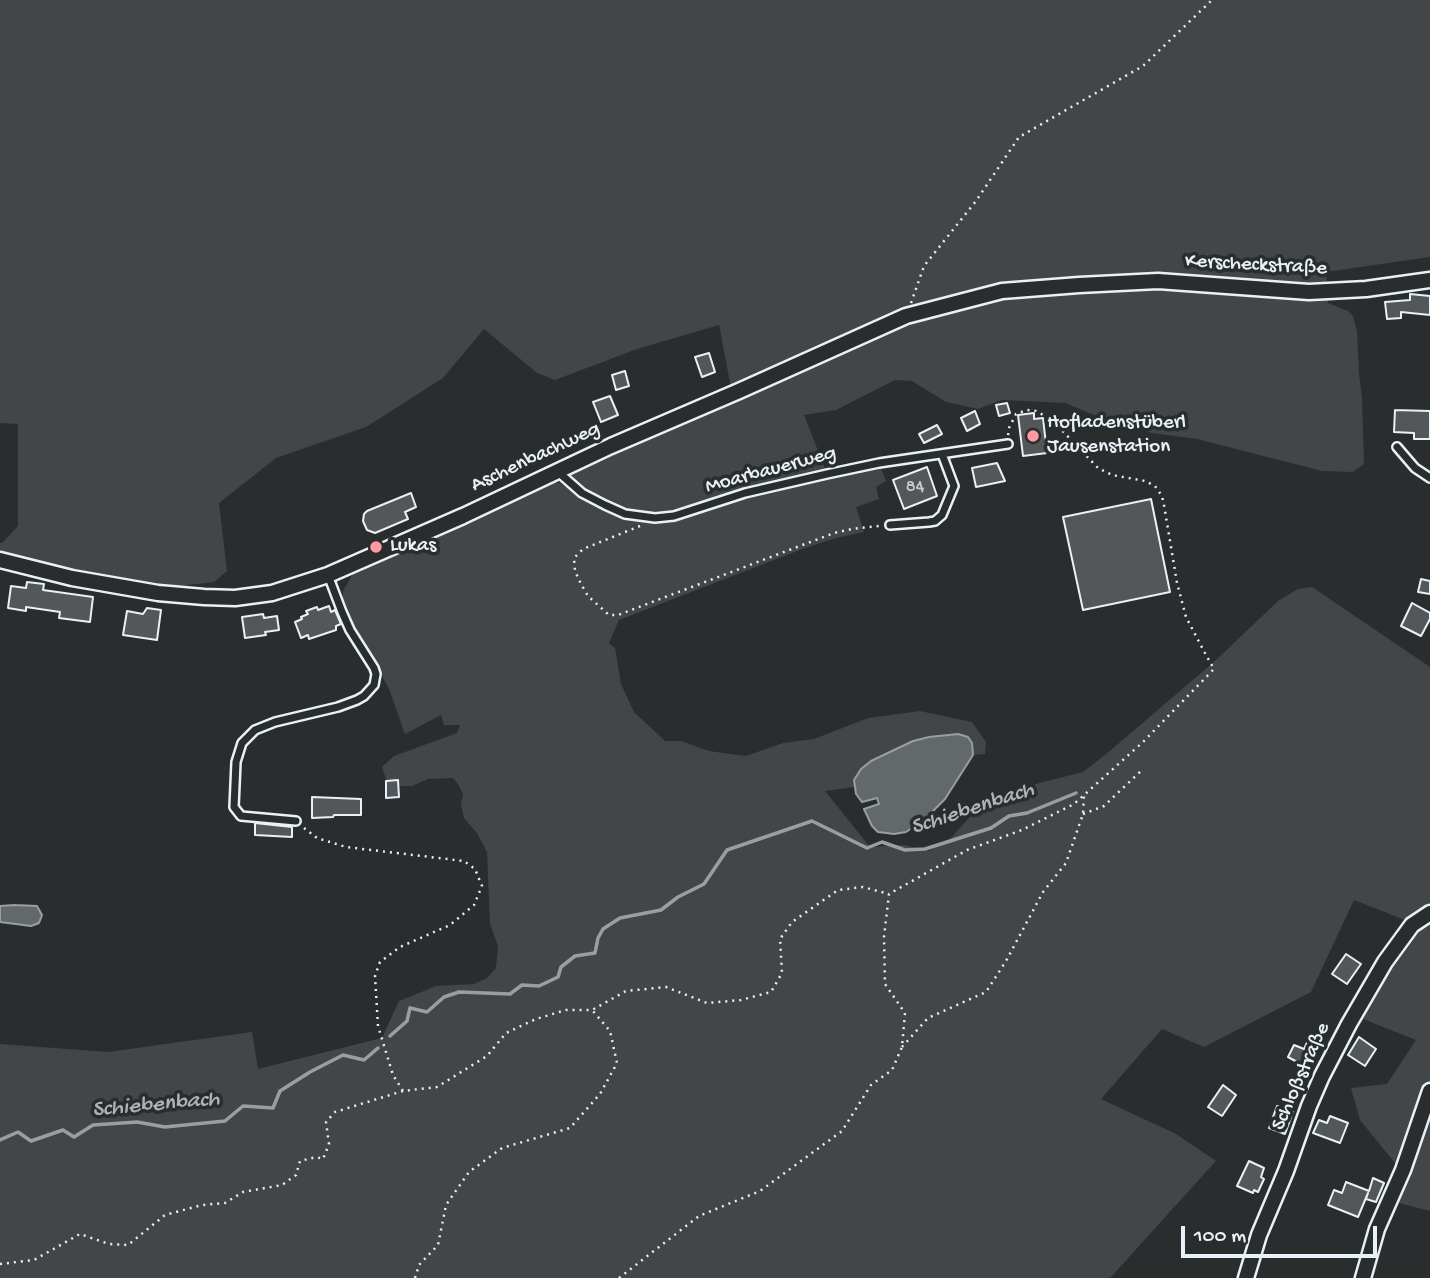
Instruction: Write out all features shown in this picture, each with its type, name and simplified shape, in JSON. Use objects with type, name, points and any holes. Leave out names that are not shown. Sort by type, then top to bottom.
[{"type":"street","name":"Kerscheckstraße","points":[[1079,285],[1158,281],[1309,292],[1366,289],[1430,280]]},
{"type":"street","name":"Aschenbachweg","points":[[0,559],[72,578],[158,593],[234,598],[298,586],[463,516],[556,471],[906,316],[1002,291],[1079,285]]},
{"type":"street","name":"Schloßstraße","points":[[1246,1278],[1259,1235],[1322,1076],[1385,962],[1412,925],[1430,913]]},
{"type":"street","points":[[1363,1278],[1377,1229],[1403,1170],[1430,1091]]},
{"type":"lane","name":"Moarbauerweg","points":[[556,471],[582,493],[605,505],[625,514],[655,518],[674,516],[745,493],[840,471],[1008,444]]},
{"type":"lane","points":[[1397,447],[1415,468],[1430,478]]},
{"type":"lane","points":[[890,525],[935,521],[942,515],[954,486],[942,454]]},
{"type":"lane","points":[[296,821],[241,816],[234,807],[236,762],[242,743],[255,730],[357,700],[374,685],[374,668],[341,612],[328,575]]},
{"type":"path","points":[[906,316],[924,266],[976,201],[1019,138],[1143,66],[1212,0]]},
{"type":"path","points":[[0,1264],[34,1260],[80,1234],[109,1244],[128,1245],[165,1215],[202,1205],[225,1203],[243,1192],[282,1185],[296,1175],[300,1161],[316,1157],[323,1159],[329,1144],[326,1122],[335,1112],[403,1091],[437,1087],[487,1056],[506,1033],[536,1019],[566,1010],[592,1010],[626,991],[666,987],[707,1003],[741,1000],[771,992],[782,973],[780,939],[792,922],[838,890],[863,887],[889,894],[967,850],[1022,830],[1074,804],[1143,741],[1214,669],[1186,617],[1177,583],[1162,496],[1155,486],[1104,471],[1052,420],[1036,411],[1023,411],[1013,418],[1008,444]]},
{"type":"path","points":[[647,517],[637,528],[583,549],[574,558],[575,571],[588,596],[609,615],[618,615],[834,533],[852,528],[890,525]]},
{"type":"path","points":[[1083,814],[1104,806],[1143,769]]},
{"type":"path","points":[[619,1278],[699,1216],[760,1191],[842,1131],[872,1085],[892,1070],[902,1047],[928,1018],[986,992],[1043,892],[1066,863],[1083,814],[1084,794]]},
{"type":"path","points":[[296,821],[317,838],[346,847],[464,861],[475,869],[482,886],[474,905],[450,925],[400,947],[380,962],[374,976],[378,1027],[393,1075],[403,1091]]},
{"type":"path","points":[[889,894],[884,937],[885,984],[905,1013],[902,1047]]},
{"type":"path","points":[[415,1278],[419,1265],[438,1245],[446,1205],[469,1172],[502,1148],[570,1128],[600,1094],[617,1063],[610,1031],[592,1010]]},
{"type":"shaded area","points":[[0,0],[1430,0],[1430,257],[1326,272],[1328,303],[1348,311],[1353,316],[1357,331],[1364,464],[1353,472],[1322,471],[1197,439],[1152,433],[1104,419],[1065,403],[1002,400],[978,409],[946,402],[912,381],[895,380],[836,410],[804,415],[826,471],[744,490],[674,512],[655,515],[626,511],[584,490],[571,479],[574,470],[733,398],[719,325],[637,349],[555,380],[537,373],[484,329],[443,378],[366,427],[276,458],[219,503],[227,571],[214,582],[161,588],[119,582],[5,553],[0,558],[0,543],[18,526],[18,424],[0,423]]},
{"type":"shaded area","points":[[880,466],[886,481],[876,487],[879,499],[856,507],[864,532],[805,548],[619,620],[609,643],[615,648],[621,684],[634,712],[665,741],[681,741],[709,751],[746,756],[783,743],[814,739],[868,718],[920,711],[972,722],[986,742],[985,754],[973,755],[972,743],[958,734],[929,737],[913,741],[871,761],[854,780],[855,787],[825,791],[870,847],[904,845],[929,851],[950,839],[975,811],[994,799],[1039,783],[1083,772],[1215,661],[1278,601],[1298,589],[1312,587],[1430,667],[1430,1211],[1399,1203],[1412,1173],[1395,1163],[1360,1120],[1351,1088],[1387,1084],[1416,1040],[1363,1019],[1400,951],[1420,926],[1354,900],[1311,992],[1204,1047],[1162,1029],[1101,1099],[1176,1134],[1216,1161],[1110,1278],[0,1278],[0,1044],[108,1052],[252,1032],[258,1069],[382,1038],[399,1001],[436,986],[474,984],[487,978],[496,968],[498,946],[490,924],[487,852],[477,833],[464,818],[461,805],[463,794],[458,784],[453,778],[428,779],[412,786],[400,786],[386,779],[382,767],[394,756],[457,733],[460,725],[444,725],[441,715],[405,734],[389,689],[342,605],[343,591],[355,570],[550,481],[560,483],[624,517],[655,521],[675,519],[767,491]]},
{"type":"shaded area","points":[[958,734],[968,737],[972,743],[973,755],[945,799],[924,820],[906,832],[878,832],[864,809],[879,804],[877,798],[862,802],[856,794],[854,780],[861,769],[871,761],[913,741]]},
{"type":"shaded area","points":[[0,906],[37,906],[42,915],[39,923],[31,926],[0,922]]},
{"type":"building","points":[[1410,294],[1430,296],[1430,315],[1401,312],[1401,318],[1387,319],[1385,302],[1410,300]]},
{"type":"building","points":[[709,353],[715,372],[702,377],[695,357]]},
{"type":"building","points":[[625,371],[629,386],[616,390],[612,375]]},
{"type":"building","points":[[610,396],[618,415],[601,422],[593,402]]},
{"type":"building","points":[[1007,403],[1010,413],[999,416],[996,405]]},
{"type":"building","points":[[1395,410],[1430,411],[1430,439],[1414,439],[1414,433],[1394,432]]},
{"type":"building","points":[[975,411],[980,424],[967,431],[961,418]]},
{"type":"building","name":"Hofladenstüberl Jausenstation","points":[[1034,413],[1034,419],[1043,418],[1047,453],[1023,456],[1018,415]]},
{"type":"building","points":[[937,425],[942,434],[924,443],[919,434]]},
{"type":"building","points":[[997,463],[1005,481],[976,487],[972,468]]},
{"type":"building","points":[[927,467],[937,496],[904,509],[893,480]]},
{"type":"building","points":[[411,493],[416,507],[405,512],[408,519],[375,533],[367,530],[363,521],[367,511]]},
{"type":"building","points":[[1151,499],[1170,592],[1083,610],[1063,517]]},
{"type":"building","points":[[1421,579],[1430,581],[1430,594],[1418,592]]},
{"type":"building","points":[[27,582],[44,584],[43,590],[93,597],[90,622],[59,618],[60,612],[26,607],[26,611],[8,608],[11,586],[26,588]]},
{"type":"building","points":[[1412,603],[1430,613],[1430,619],[1421,636],[1401,626]]},
{"type":"building","points":[[329,606],[331,612],[335,610],[341,624],[336,626],[336,630],[309,639],[308,635],[301,638],[295,622],[308,614],[306,611]]},
{"type":"building","points":[[147,608],[161,610],[157,640],[123,635],[127,611],[143,614]]},
{"type":"building","points":[[263,614],[264,618],[277,616],[279,630],[245,638],[242,617]]},
{"type":"building","points":[[398,780],[399,797],[386,798],[386,781]]},
{"type":"building","points":[[312,797],[361,799],[361,815],[312,818]]},
{"type":"building","points":[[255,823],[292,827],[292,837],[255,835]]},
{"type":"building","points":[[1346,954],[1361,964],[1347,984],[1332,974]]},
{"type":"building","points":[[1311,1034],[1322,1040],[1308,1068],[1288,1057],[1294,1045],[1304,1049]]},
{"type":"building","points":[[1359,1037],[1376,1049],[1365,1066],[1348,1055]]},
{"type":"building","points":[[1223,1085],[1236,1095],[1222,1116],[1208,1107]]},
{"type":"building","points":[[1277,1106],[1293,1112],[1285,1134],[1269,1128]]},
{"type":"building","points":[[1330,1116],[1348,1123],[1340,1143],[1313,1133],[1319,1120],[1327,1123]]},
{"type":"building","points":[[1249,1161],[1264,1168],[1261,1177],[1264,1179],[1258,1192],[1254,1190],[1253,1193],[1237,1186]]},
{"type":"building","points":[[1373,1178],[1384,1183],[1376,1202],[1366,1199],[1368,1193],[1358,1217],[1328,1205],[1334,1190],[1342,1193],[1346,1182],[1369,1191]]},
{"type":"waterway","name":"Schiebenbach","points":[[390,1036],[407,1021],[410,1008],[427,1012],[444,997],[459,992],[510,994],[522,985],[539,986],[558,977],[561,967],[575,956],[595,953],[603,929],[620,918],[661,910],[678,897],[704,884],[727,850],[812,821],[867,848],[882,842],[905,850],[925,849],[991,828],[1009,816],[1027,813],[1076,793]]},
{"type":"waterway","name":"Schiebenbach","points":[[0,1140],[18,1132],[31,1141],[63,1130],[74,1137],[93,1125],[137,1122],[165,1127],[225,1121],[243,1106],[273,1108],[280,1091],[310,1072],[343,1055],[364,1060],[378,1048]]},
{"type":"place","name":"Hofladenstüberl Jausenstation","points":[[1033,436]]},
{"type":"place","name":"Lukas","points":[[376,547]]}]
